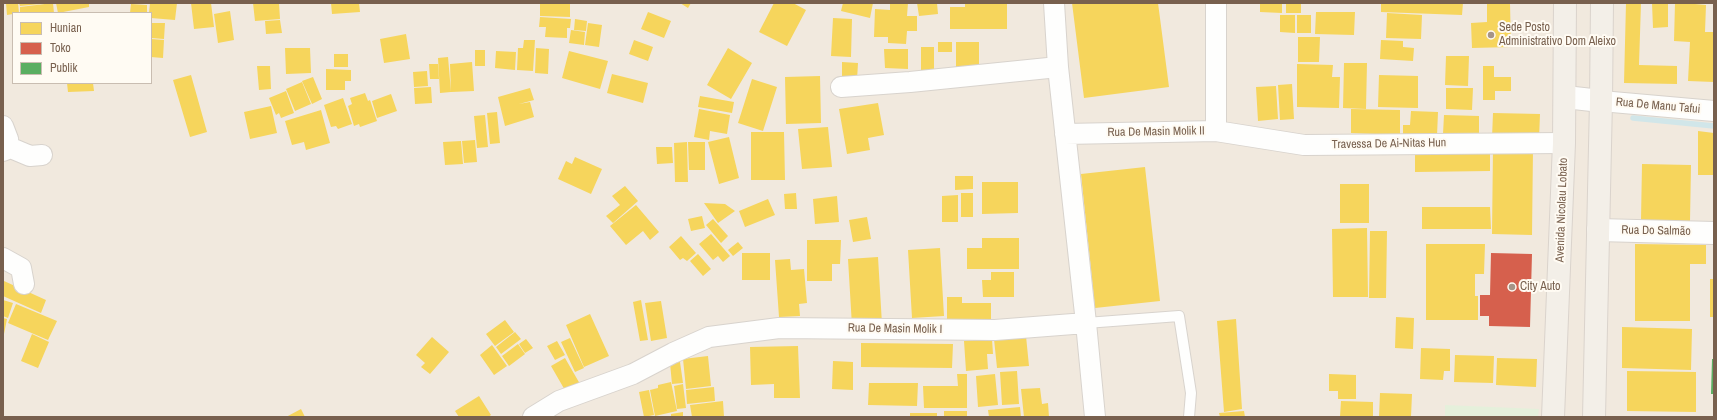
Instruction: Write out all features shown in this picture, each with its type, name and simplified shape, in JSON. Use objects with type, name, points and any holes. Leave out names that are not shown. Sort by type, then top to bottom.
[{"type":"main road","name":"Avenida Nicolau Lobato","points":[[1553,417],[1564,143],[1565,3]]},
{"type":"main road","points":[[1594,417],[1602,101],[1602,3]]},
{"type":"street","points":[[1054,3],[1058,67],[1095,417]]},
{"type":"street","name":"Rua De Masin Molik II","points":[[1065,134],[1216,131],[1216,3]]},
{"type":"street","points":[[840,87],[910,82],[1058,67]]},
{"type":"street","points":[[1565,97],[1602,101]]},
{"type":"street","name":"Rua De Manu Tafui","points":[[1602,101],[1714,112]]},
{"type":"street","points":[[3,126],[8,139],[3,143]]},
{"type":"street","name":"Travessa De Ai-Nitas Hun","points":[[1216,131],[1304,145],[1564,143]]},
{"type":"street","points":[[3,152],[11,148],[30,156],[42,155]]},
{"type":"street","name":"Rua Do Salmão","points":[[1598,230],[1714,233]]},
{"type":"street","points":[[3,258],[21,268],[24,284]]},
{"type":"street","name":"Rua De Masin Molik I","points":[[533,417],[559,401],[633,374],[673,353],[709,337],[779,328],[995,330],[1086,323]]},
{"type":"lane","points":[[1086,323],[1179,316],[1191,393],[1189,417]]},
{"type":"shaded area","points":[[3,3],[1714,3],[1714,417],[3,417]]},
{"type":"green space","points":[[1445,405],[1539,409],[1538,417],[1445,417]]},
{"type":"building: Hunian","points":[[6,3],[18,3],[19,12],[12,12],[12,14],[7,15]]},
{"type":"building: Hunian","points":[[19,3],[40,3],[40,4],[20,6]]},
{"type":"building: Hunian","points":[[53,3],[54,12],[20,12],[20,7]]},
{"type":"building: Hunian","points":[[56,3],[89,3],[89,7],[58,12]]},
{"type":"building: Hunian","points":[[150,3],[177,3],[175,20],[152,18],[152,12],[149,12]]},
{"type":"building: Hunian","points":[[191,3],[211,3],[214,27],[194,29]]},
{"type":"building: Hunian","points":[[253,3],[279,3],[280,19],[255,21]]},
{"type":"building: Hunian","points":[[331,3],[359,3],[360,12],[332,14]]},
{"type":"building: Hunian","points":[[540,3],[570,3],[570,17],[540,16]]},
{"type":"building: Hunian","points":[[680,3],[691,3],[688,8]]},
{"type":"building: Hunian","points":[[774,3],[793,3],[806,10],[787,46],[759,32]]},
{"type":"building: Hunian","points":[[843,3],[873,3],[870,18],[841,11]]},
{"type":"building: Hunian","points":[[890,3],[908,3],[907,16],[917,16],[917,31],[907,31],[906,44],[888,43],[888,37],[874,37],[875,9],[890,10]]},
{"type":"building: Hunian","points":[[917,3],[937,3],[938,14],[919,16]]},
{"type":"building: Hunian","points":[[965,3],[1007,3],[1007,29],[950,29],[950,7],[965,7]]},
{"type":"building: Hunian","points":[[1072,3],[1158,3],[1169,87],[1084,98]]},
{"type":"building: Hunian","points":[[1260,3],[1282,3],[1282,13],[1260,12]]},
{"type":"building: Hunian","points":[[1286,3],[1301,3],[1301,13],[1286,13]]},
{"type":"building: Hunian","points":[[1381,3],[1463,3],[1462,15],[1381,12]]},
{"type":"building: Hunian","name":"Sede Posto Administrativo Dom Aleixo","points":[[1487,3],[1510,3],[1511,47],[1472,48],[1471,23],[1487,22]]},
{"type":"building: Hunian","points":[[1626,3],[1641,3],[1639,65],[1677,66],[1677,84],[1624,83]]},
{"type":"building: Hunian","points":[[1652,3],[1668,3],[1668,27],[1653,28]]},
{"type":"building: Hunian","points":[[1675,3],[1695,3],[1706,5],[1705,32],[1714,32],[1714,82],[1688,81],[1690,42],[1674,41]]},
{"type":"building: Hunian","points":[[131,4],[147,5],[147,12],[130,12]]},
{"type":"building: Hunian","points":[[230,11],[234,40],[218,43],[214,14]]},
{"type":"building: Hunian","points":[[648,12],[671,21],[664,38],[641,29]]},
{"type":"building: Hunian","points":[[1316,12],[1355,12],[1354,35],[1315,34]]},
{"type":"building: Hunian","points":[[1387,13],[1422,15],[1421,39],[1386,38]]},
{"type":"building: Hunian","points":[[1280,15],[1295,15],[1295,33],[1280,32]]},
{"type":"building: Hunian","points":[[1297,15],[1311,15],[1311,33],[1297,33]]},
{"type":"building: Hunian","points":[[540,17],[571,19],[570,28],[567,28],[567,38],[545,37],[546,27],[539,27]]},
{"type":"building: Hunian","points":[[833,18],[852,19],[851,57],[831,56]]},
{"type":"building: Hunian","points":[[575,19],[587,21],[586,31],[574,30]]},
{"type":"building: Hunian","points":[[280,20],[282,33],[266,34],[265,21]]},
{"type":"building: Hunian","points":[[152,23],[165,23],[164,39],[152,38]]},
{"type":"building: Hunian","points":[[588,23],[602,25],[599,47],[585,45]]},
{"type":"building: Hunian","points":[[571,30],[585,32],[584,45],[569,43]]},
{"type":"building: Hunian","points":[[406,34],[410,59],[384,63],[380,39]]},
{"type":"building: Hunian","points":[[1298,37],[1320,37],[1319,62],[1298,62]]},
{"type":"building: Hunian","points":[[152,39],[164,40],[163,58],[152,57]]},
{"type":"building: Hunian","points":[[524,40],[535,40],[533,71],[517,70],[518,48],[523,48]]},
{"type":"building: Hunian","points":[[634,40],[653,47],[648,61],[629,54]]},
{"type":"building: Hunian","points":[[1381,40],[1403,41],[1403,47],[1414,48],[1413,61],[1380,59]]},
{"type":"building: Hunian","points":[[938,42],[952,42],[952,52],[938,52]]},
{"type":"building: Hunian","points":[[956,42],[979,42],[979,70],[956,70]]},
{"type":"building: Hunian","points":[[921,47],[934,47],[934,73],[921,73]]},
{"type":"building: Hunian","points":[[285,48],[310,48],[311,73],[286,74]]},
{"type":"building: Hunian","points":[[536,48],[549,49],[548,74],[535,73]]},
{"type":"building: Hunian","points":[[728,48],[752,63],[731,99],[707,85]]},
{"type":"building: Hunian","points":[[884,49],[908,49],[908,69],[885,68]]},
{"type":"building: Hunian","points":[[475,50],[485,50],[485,66],[475,66]]},
{"type":"building: Hunian","points":[[496,51],[516,52],[515,70],[495,68]]},
{"type":"building: Hunian","points":[[569,51],[608,61],[600,89],[562,78]]},
{"type":"building: Hunian","points":[[334,54],[348,54],[348,67],[334,67]]},
{"type":"building: Hunian","points":[[1446,56],[1469,56],[1468,86],[1445,85]]},
{"type":"building: Hunian","points":[[448,57],[451,92],[440,93],[438,58]]},
{"type":"building: Hunian","points":[[472,62],[474,91],[451,92],[450,64]]},
{"type":"building: Hunian","points":[[842,62],[858,63],[857,80],[842,80]]},
{"type":"building: Hunian","points":[[1344,63],[1367,63],[1366,109],[1343,108]]},
{"type":"building: Hunian","points":[[429,64],[438,64],[439,79],[430,79]]},
{"type":"building: Hunian","points":[[1297,64],[1333,65],[1332,77],[1340,77],[1339,108],[1297,107]]},
{"type":"building: Hunian","points":[[257,66],[270,66],[271,89],[259,90]]},
{"type":"building: Hunian","points":[[1483,66],[1494,66],[1494,77],[1511,77],[1511,91],[1495,91],[1495,100],[1483,100]]},
{"type":"building: Hunian","points":[[326,69],[351,70],[351,81],[345,81],[345,90],[326,90]]},
{"type":"building: Hunian","points":[[427,71],[428,86],[414,87],[413,72]]},
{"type":"building: Hunian","points":[[612,74],[648,83],[643,103],[607,93]]},
{"type":"building: Hunian","points":[[191,75],[207,132],[190,137],[173,80]]},
{"type":"building: Hunian","points":[[1379,75],[1418,76],[1418,108],[1378,107]]},
{"type":"building: Hunian","points":[[820,76],[821,123],[786,124],[785,77]]},
{"type":"building: Hunian","points":[[313,77],[322,99],[312,104],[302,81]]},
{"type":"building: Hunian","points":[[752,79],[777,87],[763,131],[738,123]]},
{"type":"building: Hunian","points":[[302,82],[311,104],[295,111],[286,89]]},
{"type":"building: Hunian","points":[[67,84],[93,84],[94,91],[68,92]]},
{"type":"building: Hunian","points":[[1292,84],[1294,119],[1280,120],[1278,85]]},
{"type":"building: Hunian","points":[[1276,86],[1278,119],[1258,121],[1256,87]]},
{"type":"building: Hunian","points":[[431,87],[432,103],[415,104],[414,88]]},
{"type":"building: Hunian","points":[[530,88],[534,100],[519,104],[530,102],[534,117],[505,126],[498,97]]},
{"type":"building: Hunian","points":[[1446,88],[1473,88],[1472,110],[1446,109]]},
{"type":"building: Hunian","points":[[286,91],[294,113],[281,118],[279,113],[276,115],[269,98]]},
{"type":"building: Hunian","points":[[365,93],[368,101],[370,100],[377,121],[360,127],[359,124],[354,126],[348,106],[352,104],[350,98]]},
{"type":"building: Hunian","points":[[391,94],[397,111],[377,118],[372,101]]},
{"type":"building: Hunian","points":[[700,96],[734,102],[732,113],[698,107]]},
{"type":"building: Hunian","points":[[343,98],[352,124],[338,129],[336,126],[331,127],[324,105]]},
{"type":"building: Hunian","points":[[878,103],[884,135],[868,138],[870,150],[847,154],[839,109]]},
{"type":"building: Hunian","points":[[271,106],[277,133],[250,139],[244,112]]},
{"type":"building: Hunian","points":[[699,109],[730,115],[727,134],[710,131],[709,140],[694,137]]},
{"type":"building: Hunian","points":[[1351,109],[1400,110],[1400,135],[1351,133]]},
{"type":"building: Hunian","points":[[321,110],[330,143],[306,150],[304,142],[292,145],[285,121]]},
{"type":"building: Hunian","points":[[1411,111],[1438,112],[1437,136],[1403,135],[1403,125],[1410,125]]},
{"type":"building: Hunian","points":[[497,112],[500,143],[490,144],[487,113]]},
{"type":"building: Hunian","points":[[1493,113],[1540,114],[1539,139],[1492,138]]},
{"type":"building: Hunian","points":[[485,115],[488,147],[477,148],[474,116]]},
{"type":"building: Hunian","points":[[1444,115],[1479,116],[1479,134],[1443,134]]},
{"type":"building: Hunian","points":[[828,127],[832,167],[802,169],[798,129]]},
{"type":"building: Hunian","points":[[1698,131],[1714,133],[1714,175],[1698,175]]},
{"type":"building: Hunian","points":[[751,132],[784,132],[785,180],[751,180]]},
{"type":"building: Hunian","points":[[729,137],[739,178],[719,184],[708,142]]},
{"type":"building: Hunian","points":[[475,140],[477,162],[464,163],[462,141]]},
{"type":"building: Hunian","points":[[461,141],[463,164],[445,165],[443,142]]},
{"type":"building: Hunian","points":[[687,142],[688,182],[675,182],[674,143]]},
{"type":"building: Hunian","points":[[688,142],[705,142],[705,170],[689,170]]},
{"type":"building: Hunian","points":[[656,147],[672,147],[673,163],[657,164]]},
{"type":"building: Hunian","points":[[1493,148],[1533,149],[1532,235],[1492,234]]},
{"type":"building: Hunian","points":[[1490,149],[1490,171],[1415,172],[1415,150]]},
{"type":"building: Hunian","points":[[575,157],[602,169],[591,194],[558,179],[566,161],[572,164]]},
{"type":"building: Hunian","points":[[1642,164],[1691,165],[1690,221],[1641,220]]},
{"type":"building: Hunian","points":[[1145,167],[1160,301],[1095,308],[1081,174]]},
{"type":"building: Hunian","points":[[955,176],[973,176],[973,189],[955,190]]},
{"type":"building: Hunian","points":[[982,182],[1018,182],[1018,213],[982,214]]},
{"type":"building: Hunian","points":[[1340,184],[1369,184],[1369,223],[1340,223]]},
{"type":"building: Hunian","points":[[625,186],[638,201],[613,223],[606,216],[620,205],[612,196]]},
{"type":"building: Hunian","points":[[796,193],[797,209],[785,209],[784,194]]},
{"type":"building: Hunian","points":[[961,193],[973,193],[973,217],[961,217]]},
{"type":"building: Hunian","points":[[958,195],[958,222],[942,222],[942,196]]},
{"type":"building: Hunian","points":[[837,196],[839,222],[815,224],[813,199]]},
{"type":"building: Hunian","points":[[768,199],[775,215],[745,227],[739,211]]},
{"type":"building: Hunian","points":[[704,203],[725,204],[735,211],[718,223]]},
{"type":"building: Hunian","points":[[636,205],[659,232],[650,240],[643,231],[626,245],[610,226]]},
{"type":"building: Hunian","points":[[1422,207],[1490,207],[1491,229],[1422,229]]},
{"type":"building: Hunian","points":[[702,216],[705,228],[691,231],[688,219]]},
{"type":"building: Hunian","points":[[867,217],[871,239],[853,242],[849,220]]},
{"type":"building: Hunian","points":[[713,219],[728,236],[721,243],[706,225]]},
{"type":"building: Hunian","points":[[1367,228],[1368,297],[1333,297],[1332,229]]},
{"type":"building: Hunian","points":[[1370,231],[1387,231],[1386,298],[1369,298]]},
{"type":"building: Hunian","points":[[711,234],[730,256],[723,262],[718,256],[713,260],[699,244]]},
{"type":"building: Hunian","points":[[681,236],[696,253],[687,261],[683,258],[680,260],[669,247]]},
{"type":"building: Hunian","points":[[982,238],[1019,238],[1019,269],[967,269],[967,248],[982,248]]},
{"type":"building: Hunian","points":[[807,240],[841,240],[840,264],[832,264],[832,281],[807,281]]},
{"type":"building: Hunian","points":[[738,242],[743,248],[733,256],[728,250]]},
{"type":"building: Hunian","points":[[1426,244],[1485,244],[1484,274],[1475,274],[1475,296],[1478,296],[1478,320],[1426,320]]},
{"type":"building: Hunian","points":[[1635,244],[1706,245],[1706,264],[1690,264],[1690,321],[1635,321]]},
{"type":"building: Hunian","points":[[940,248],[944,316],[912,318],[908,250]]},
{"type":"building: Hunian","points":[[742,253],[770,253],[770,280],[742,280]]},
{"type":"building: Hunian","points":[[698,254],[711,269],[703,276],[690,261]]},
{"type":"building: Hunian","points":[[878,257],[882,324],[852,326],[848,259]]},
{"type":"building: Hunian","points":[[790,259],[791,270],[804,269],[807,303],[799,304],[800,316],[779,317],[775,260]]},
{"type":"building: Hunian","points":[[991,272],[1014,272],[1014,297],[983,297],[982,280],[991,280]]},
{"type":"building: Hunian","points":[[1710,279],[1714,279],[1714,317],[1710,317]]},
{"type":"building: Hunian","points":[[4,281],[46,300],[41,313],[3,296]]},
{"type":"building: Hunian","points":[[947,297],[962,297],[962,303],[991,303],[991,323],[947,323]]},
{"type":"building: Hunian","points":[[3,300],[13,303],[8,318],[3,316]]},
{"type":"building: Hunian","points":[[641,300],[648,340],[640,341],[633,302]]},
{"type":"building: Hunian","points":[[661,301],[667,338],[651,341],[645,303]]},
{"type":"building: Hunian","points":[[16,304],[57,321],[48,340],[8,323]]},
{"type":"building: Hunian","points":[[590,314],[609,356],[584,367],[566,325]]},
{"type":"building: Hunian","points":[[1396,317],[1414,318],[1413,349],[1395,348]]},
{"type":"building: Hunian","points":[[3,318],[7,319],[4,334],[3,334]]},
{"type":"building: Hunian","points":[[1236,319],[1242,409],[1224,412],[1217,321]]},
{"type":"building: Hunian","points":[[505,320],[514,332],[495,346],[486,334]]},
{"type":"building: Hunian","points":[[1622,327],[1692,329],[1691,370],[1622,368]]},
{"type":"building: Hunian","points":[[515,332],[521,339],[501,354],[496,347]]},
{"type":"building: Hunian","points":[[32,334],[49,342],[38,368],[21,361]]},
{"type":"building: Hunian","points":[[1026,336],[1029,366],[997,368],[994,339]]},
{"type":"building: Hunian","points":[[432,337],[449,352],[430,374],[421,367],[425,363],[416,355]]},
{"type":"building: Hunian","points":[[570,338],[584,368],[575,372],[561,342]]},
{"type":"building: Hunian","points":[[526,339],[533,348],[525,353],[519,344]]},
{"type":"building: Hunian","points":[[992,339],[993,354],[987,354],[988,369],[966,371],[964,341]]},
{"type":"building: Hunian","points":[[557,341],[565,355],[555,360],[547,346]]},
{"type":"building: Hunian","points":[[861,343],[953,344],[952,368],[861,367]]},
{"type":"building: Hunian","points":[[518,344],[525,354],[509,366],[502,356]]},
{"type":"building: Hunian","points":[[492,345],[507,366],[494,375],[480,355]]},
{"type":"building: Hunian","points":[[798,346],[800,398],[774,398],[774,384],[751,385],[750,347]]},
{"type":"building: Hunian","points":[[1421,348],[1450,349],[1450,371],[1444,371],[1443,380],[1420,379]]},
{"type":"building: Hunian","points":[[1455,355],[1494,356],[1493,383],[1454,382]]},
{"type":"building: Hunian","points":[[708,356],[711,386],[686,389],[683,359]]},
{"type":"building: Hunian","points":[[565,358],[580,384],[566,392],[551,366]]},
{"type":"building: Hunian","points":[[1497,358],[1537,359],[1536,387],[1496,385]]},
{"type":"building: Hunian","points":[[833,361],[853,362],[853,390],[832,389]]},
{"type":"building: Hunian","points":[[680,362],[683,383],[672,384],[670,363]]},
{"type":"building: Hunian","points":[[1017,371],[1019,404],[1002,405],[1000,372]]},
{"type":"building: Hunian","points":[[1627,371],[1696,372],[1696,412],[1627,411]]},
{"type":"building: Hunian","points":[[957,374],[967,374],[967,408],[924,408],[923,386],[958,386]]},
{"type":"building: Hunian","points":[[995,374],[998,405],[978,407],[976,376]]},
{"type":"building: Hunian","points":[[1329,374],[1356,375],[1356,399],[1338,399],[1338,391],[1329,391]]},
{"type":"building: Hunian","points":[[671,382],[677,411],[655,416],[650,390],[658,388],[658,385]]},
{"type":"building: Hunian","points":[[869,383],[918,383],[917,406],[868,405]]},
{"type":"building: Hunian","points":[[683,384],[686,408],[677,409],[674,386]]},
{"type":"building: Hunian","points":[[714,387],[715,401],[687,404],[686,390]]},
{"type":"building: Hunian","points":[[1040,388],[1042,404],[1048,403],[1049,417],[1024,417],[1021,389]]},
{"type":"building: Hunian","points":[[649,390],[654,415],[644,417],[639,392]]},
{"type":"building: Hunian","points":[[1380,393],[1412,394],[1411,417],[1379,417]]},
{"type":"building: Hunian","points":[[479,396],[491,415],[488,417],[459,417],[455,411]]},
{"type":"building: Hunian","points":[[723,401],[724,417],[692,417],[690,405]]},
{"type":"building: Hunian","points":[[1341,401],[1373,402],[1373,417],[1340,417]]},
{"type":"building: Hunian","points":[[1020,407],[1021,417],[989,417],[988,410]]},
{"type":"building: Hunian","points":[[301,409],[305,417],[286,417]]},
{"type":"building: Hunian","points":[[944,411],[967,411],[967,417],[944,417]]},
{"type":"building: Hunian","points":[[1244,411],[1245,417],[1220,417],[1219,413]]},
{"type":"building: Hunian","points":[[683,412],[683,417],[671,417],[671,414]]},
{"type":"building: Hunian","points":[[910,413],[937,413],[937,417],[910,417]]},
{"type":"building: Toko","points":[[1491,253],[1532,254],[1530,327],[1489,326],[1489,316],[1480,316],[1480,295],[1490,295]]},
{"type":"building: Publik","points":[[1712,359],[1714,359],[1714,394],[1711,394]]},
{"type":"waterway","points":[[1633,118],[1714,126]]},
{"type":"place","name":"Sede Posto Administrativo Dom Aleixo","points":[[1491,35]]},
{"type":"place","name":"City Auto","points":[[1512,287]]}]
